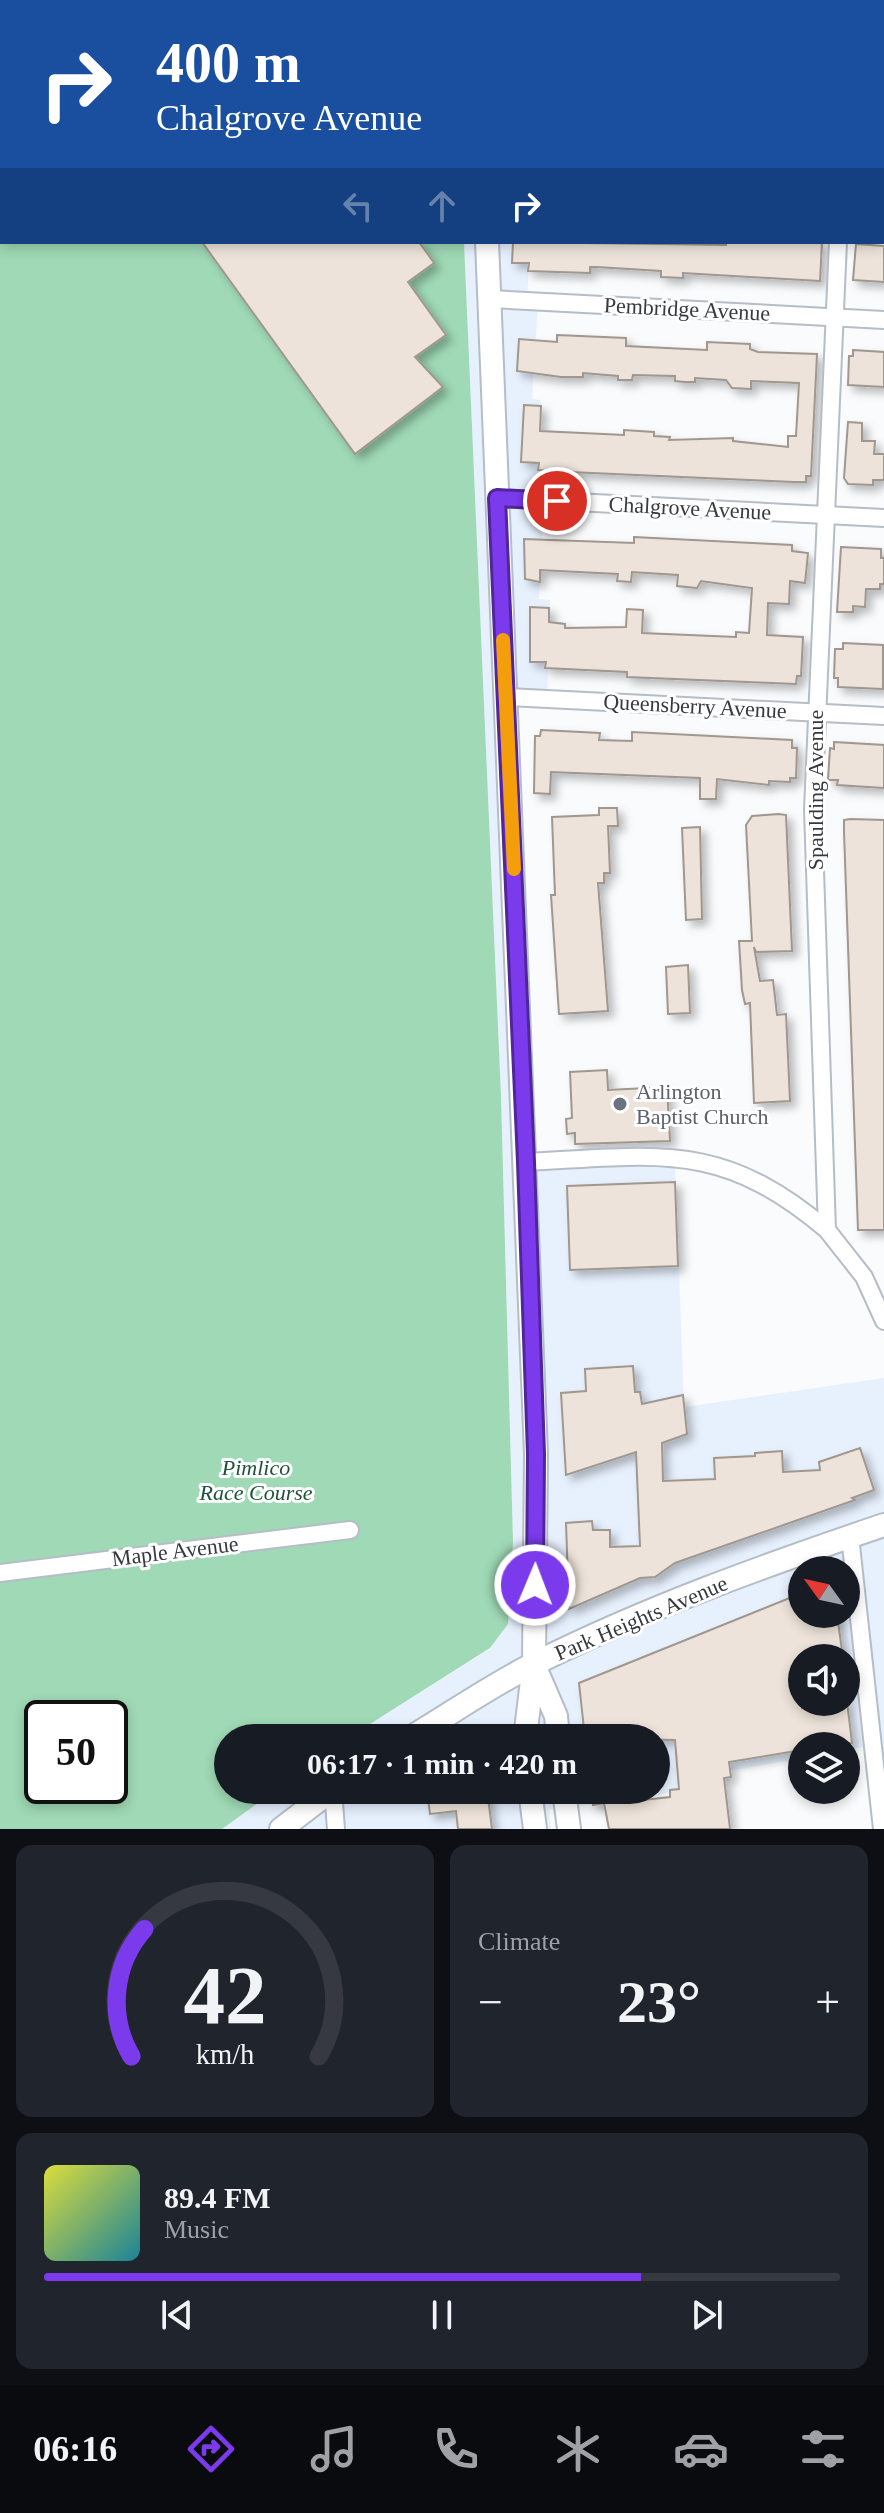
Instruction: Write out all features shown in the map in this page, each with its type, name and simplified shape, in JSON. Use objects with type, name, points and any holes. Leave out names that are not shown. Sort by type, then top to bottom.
[{"type":"main road","points":[[487,244],[536,1454],[534,1664],[523,1724]]},
{"type":"main road","name":"Park Heights Avenue","points":[[433,1724],[534,1664],[684,1597],[884,1525]]},
{"type":"main road","points":[[534,1664],[557,1724]]},
{"type":"main road","points":[[281,1829],[314,1804]]},
{"type":"main road","points":[[532,1804],[535,1829]]},
{"type":"main road","points":[[566,1804],[569,1829]]},
{"type":"street","name":"Spaulding Avenue","points":[[827,1230],[813,810],[838,244]]},
{"type":"street","name":"Pembridge Avenue","points":[[490,299],[884,320]]},
{"type":"street","name":"Chalgrove Avenue","points":[[497,498],[884,518]]},
{"type":"street","name":"Queensberry Avenue","points":[[506,697],[884,716]]},
{"type":"street","points":[[526,1162],[646,1157],[704,1161],[763,1183],[794,1202],[827,1230],[864,1277],[884,1321]]},
{"type":"street","name":"Maple Avenue","points":[[0,1573],[350,1530]]},
{"type":"street","points":[[850,1536],[882,1829]]},
{"type":"street","points":[[333,1804],[336,1829]]},
{"type":"shaded area","points":[[464,244],[530,244],[527,303],[538,304],[532,399],[540,400],[541,405],[538,480],[543,520],[539,599],[550,600],[547,702],[508,700],[526,1164],[675,1159],[684,1407],[884,1378],[884,1774],[874,1745],[860,1748],[860,1732],[788,1732],[788,1761],[730,1771],[730,1781],[670,1793],[670,1724],[370,1724],[490,1649],[509,1577],[513,1542],[501,1096]]},
{"type":"shaded area","points":[[257,1804],[598,1804],[549,1809],[551,1829],[222,1829]]},
{"type":"green space","name":"Pimlico Race Course","points":[[0,244],[464,244],[501,1096],[513,1542],[508,1624],[490,1648],[370,1724],[214,1724],[214,1804],[257,1804],[222,1829],[0,1829]]},
{"type":"building","points":[[203,244],[420,244],[434,263],[408,282],[446,335],[415,357],[443,387],[355,454]]},
{"type":"building","points":[[513,244],[822,244],[820,281],[683,273],[683,278],[661,277],[661,271],[597,267],[590,267],[590,273],[528,271],[529,263],[512,263]]},
{"type":"building","points":[[856,244],[884,246],[884,282],[853,280]]},
{"type":"building","points":[[557,335],[626,338],[626,346],[707,350],[707,342],[750,344],[750,349],[758,352],[817,354],[811,476],[806,476],[806,482],[794,482],[570,472],[538,470],[539,463],[521,462],[524,405],[541,406],[540,431],[624,435],[624,430],[654,432],[654,436],[670,437],[669,440],[733,438],[733,441],[788,447],[788,436],[796,436],[799,383],[751,381],[751,389],[732,388],[726,380],[695,378],[695,382],[675,381],[675,376],[633,375],[632,380],[618,380],[618,376],[583,373],[583,377],[561,377],[517,371],[519,339],[557,342]]},
{"type":"building","points":[[853,350],[884,352],[884,387],[848,385],[849,356],[853,356]]},
{"type":"building","points":[[848,422],[862,423],[862,441],[875,441],[874,454],[884,454],[884,480],[873,480],[873,485],[848,484],[844,478]]},
{"type":"building","points":[[634,537],[792,545],[792,551],[808,553],[805,583],[790,581],[789,604],[768,603],[767,635],[803,637],[801,676],[797,676],[796,684],[627,677],[627,672],[545,668],[546,662],[530,662],[530,607],[549,608],[549,622],[565,624],[565,628],[626,627],[627,609],[643,610],[642,633],[736,637],[736,632],[749,633],[752,588],[701,581],[697,588],[677,586],[678,575],[632,572],[631,582],[617,581],[618,574],[540,570],[540,582],[525,579],[524,539],[634,543]]},
{"type":"building","points":[[841,547],[881,549],[881,558],[884,558],[884,584],[880,584],[880,589],[866,589],[865,607],[853,606],[853,612],[837,612]]},
{"type":"building","points":[[843,643],[883,645],[883,689],[838,687],[838,678],[834,678],[835,649],[843,649]]},
{"type":"building","points":[[541,730],[600,733],[599,740],[632,741],[632,732],[792,740],[792,748],[797,748],[796,778],[790,778],[790,782],[769,781],[769,785],[717,779],[716,799],[700,799],[700,778],[551,772],[550,794],[534,793],[535,736],[540,736]]},
{"type":"building","points":[[834,742],[884,745],[884,788],[837,785],[838,780],[828,780],[830,748],[834,749]]},
{"type":"building","points":[[599,808],[617,808],[618,826],[608,826],[610,873],[604,873],[604,883],[598,883],[608,1011],[559,1014],[551,895],[555,895],[552,817],[599,815]]},
{"type":"building","points":[[786,815],[792,951],[756,952],[754,947],[760,981],[773,980],[777,1015],[786,1014],[790,1101],[754,1103],[750,1003],[745,1004],[742,990],[739,941],[752,941],[746,825],[752,816]]},
{"type":"building","points":[[844,820],[884,820],[884,1230],[858,1230],[844,832]]},
{"type":"building","points":[[700,827],[702,919],[686,920],[682,828]]},
{"type":"building","points":[[688,965],[690,1013],[668,1014],[666,967]]},
{"type":"building","name":"Arlington Baptist Church","points":[[607,1070],[608,1090],[667,1087],[670,1141],[575,1144],[575,1133],[567,1134],[566,1119],[572,1118],[570,1072]]},
{"type":"building","points":[[675,1182],[678,1266],[570,1270],[567,1186]]},
{"type":"building","points":[[633,1366],[635,1392],[640,1392],[642,1404],[683,1395],[687,1434],[662,1443],[663,1481],[715,1479],[714,1458],[782,1451],[783,1472],[820,1470],[819,1462],[860,1448],[874,1490],[852,1498],[855,1500],[675,1563],[655,1577],[640,1578],[569,1609],[566,1523],[592,1521],[593,1530],[610,1530],[610,1547],[640,1546],[636,1452],[566,1475],[561,1393],[586,1391],[585,1369]]},
{"type":"building","points":[[788,1599],[788,1628],[839,1628],[841,1644],[788,1644],[788,1716],[849,1716],[851,1732],[788,1732],[788,1752],[729,1762],[731,1777],[724,1778],[730,1829],[609,1829],[604,1804],[670,1804],[670,1790],[679,1789],[675,1740],[670,1740],[670,1724],[583,1724],[579,1683]]},
{"type":"building","points":[[429,1804],[489,1804],[492,1829],[458,1829],[456,1811],[430,1814]]},
{"type":"slow traffic","points":[[503,640],[514,869]]},
{"type":"place","name":"Arlington Baptist Church","points":[[620,1104]]},
{"type":"route","points":[[535,1585],[536,1454],[526,1162],[497,498],[557,501]]}]
